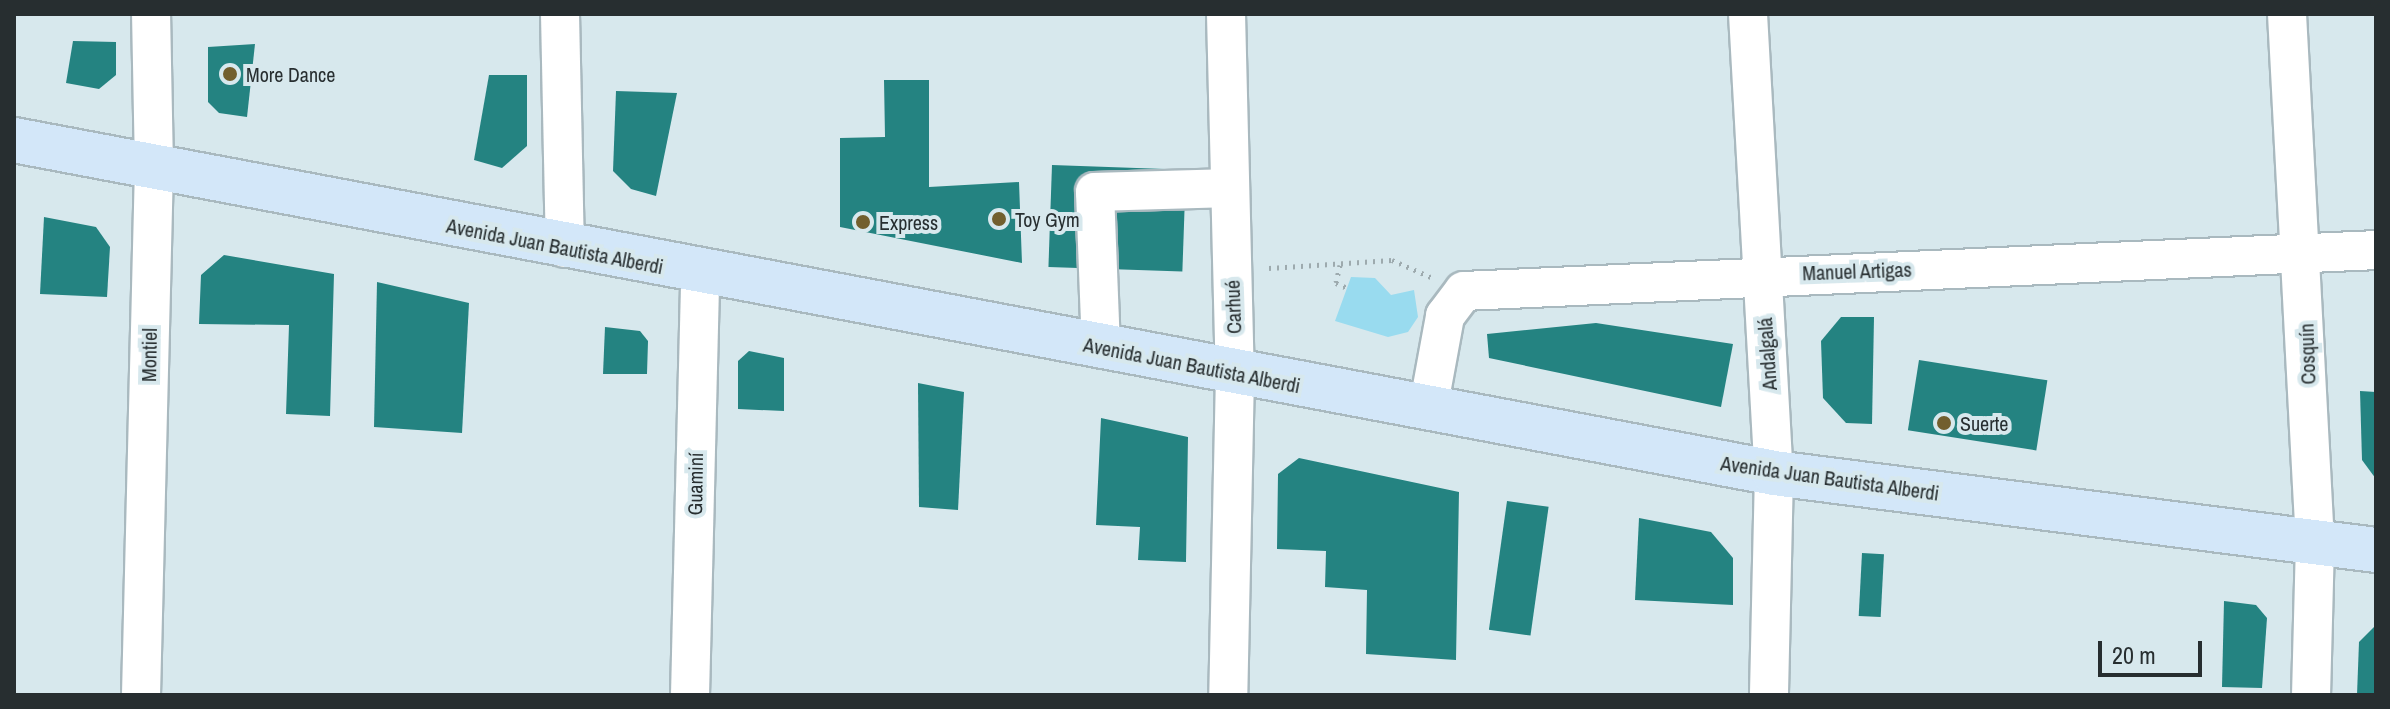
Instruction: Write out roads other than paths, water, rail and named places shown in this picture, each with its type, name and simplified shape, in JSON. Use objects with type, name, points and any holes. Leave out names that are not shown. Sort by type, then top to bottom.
[{"type":"main road","name":"Avenida Juan Bautista Alberdi","points":[[14,140],[700,274],[1774,473],[2376,550]]},
{"type":"street","name":"Montiel","points":[[141,695],[154,168],[151,14]]},
{"type":"street","points":[[560,14],[565,248]]},
{"type":"street","name":"Carhué","points":[[1226,14],[1235,374],[1228,695]]},
{"type":"street","name":"Andalgalá","points":[[1748,14],[1774,473],[1769,695]]},
{"type":"street","name":"Cosquín","points":[[2287,14],[2315,543],[2311,695]]},
{"type":"street","points":[[1101,348],[1095,192],[1230,188]]},
{"type":"street","name":"Manuel Artigas","points":[[1428,409],[1445,316],[1464,291],[1762,274],[2302,256],[2376,250]]},
{"type":"street","name":"Guaminí","points":[[690,695],[700,274]]},
{"type":"place","name":"More Dance","points":[[230,74]]},
{"type":"place","name":"Toy Gym","points":[[999,219]]},
{"type":"place","name":"Express","points":[[863,222]]},
{"type":"place","name":"Suerte","points":[[1944,423]]}]
